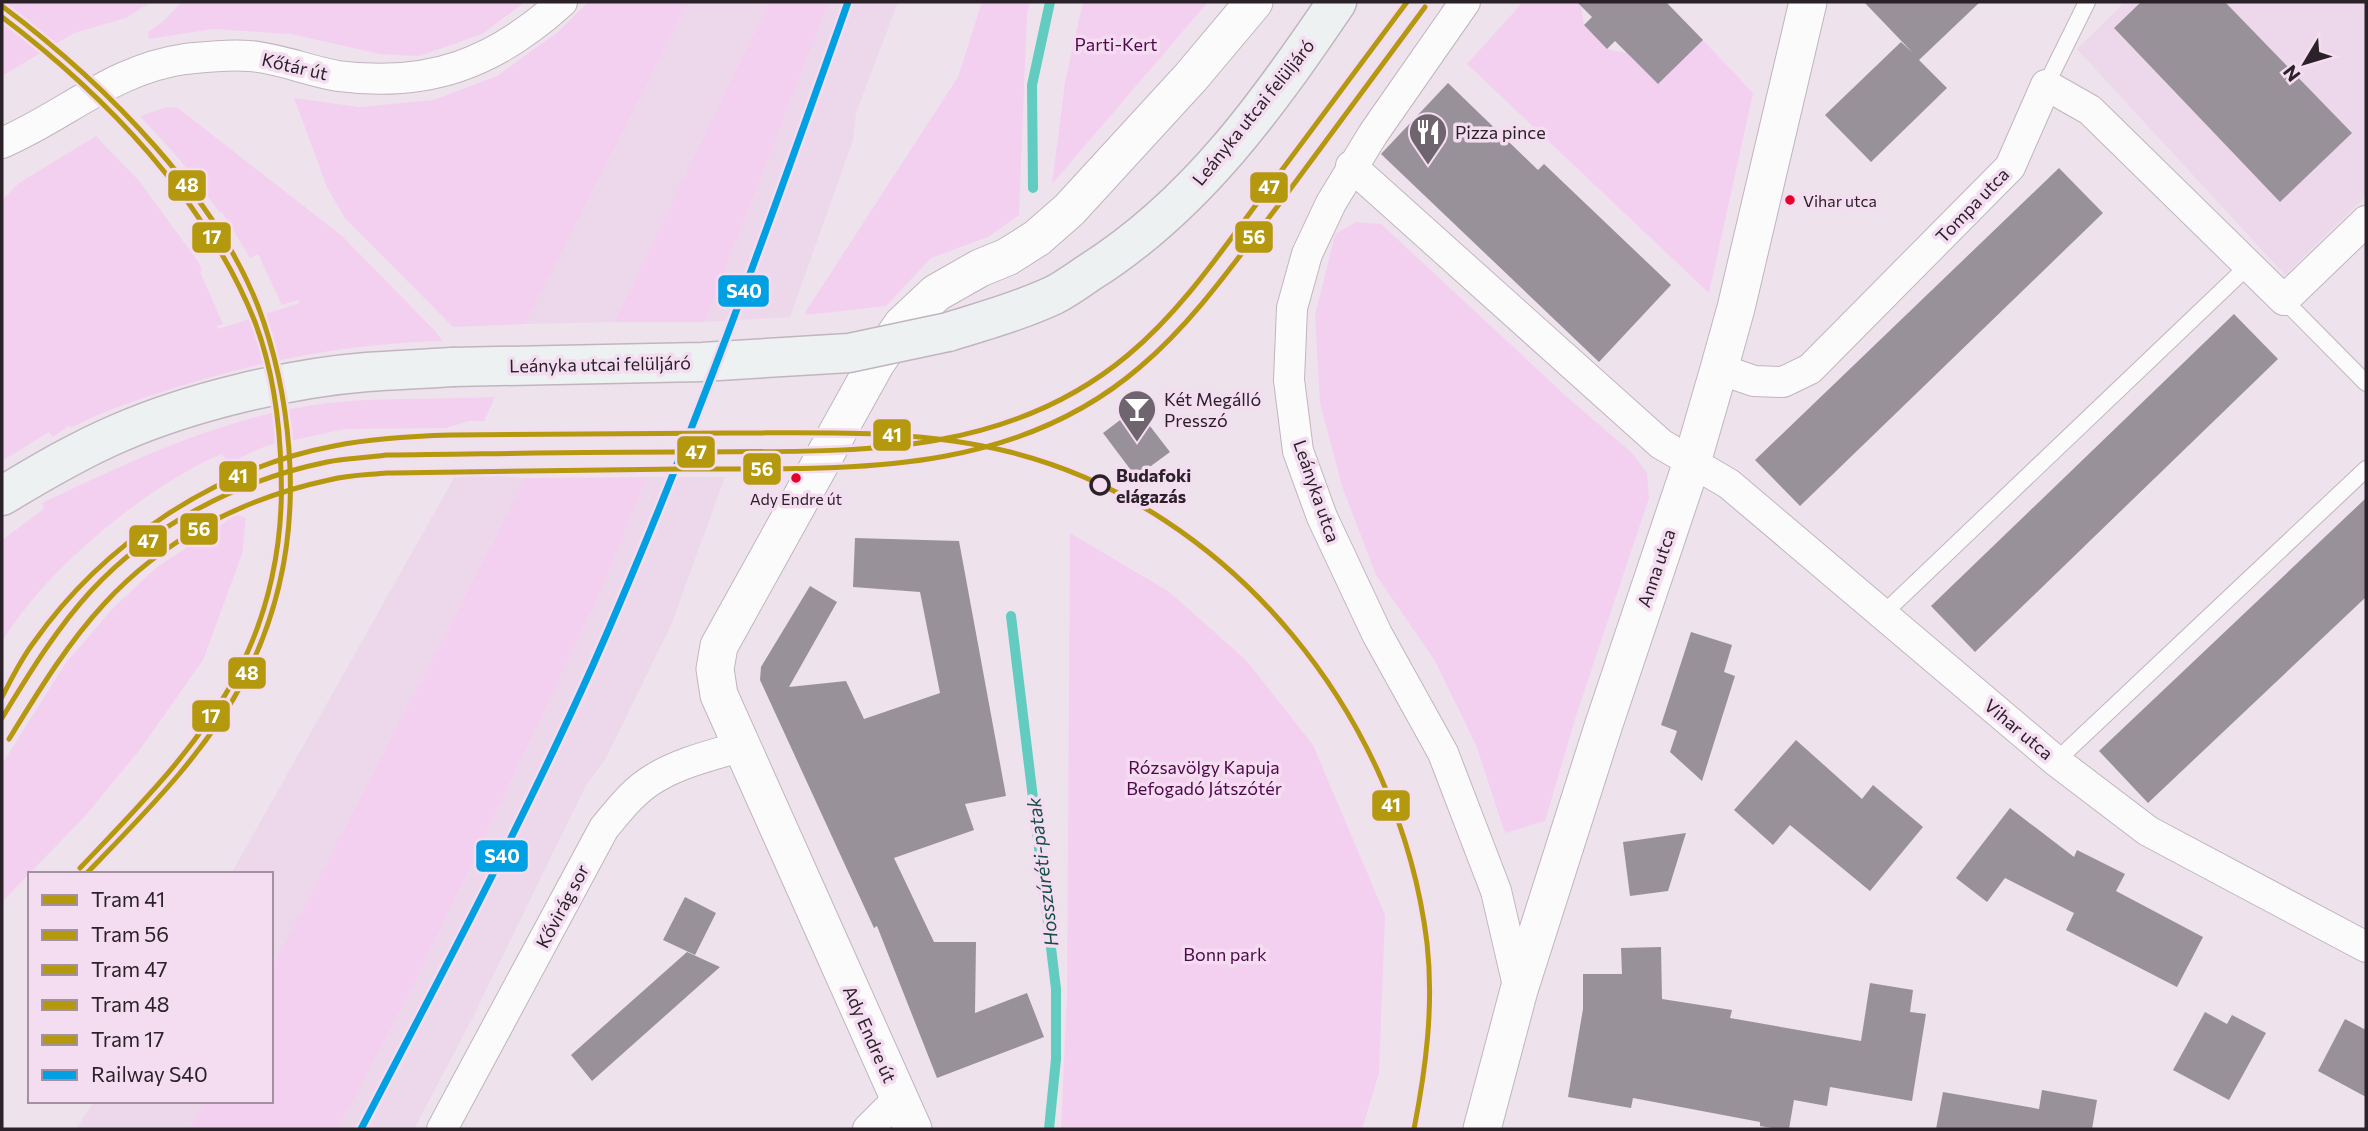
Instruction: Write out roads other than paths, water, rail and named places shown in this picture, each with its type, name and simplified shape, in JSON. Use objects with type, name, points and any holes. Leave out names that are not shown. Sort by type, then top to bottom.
[{"type":"main road","name":"Leányka utcai felüljáró","points":[[2,496],[45,470],[120,432],[189,409],[271,387],[365,372],[452,367],[702,362],[849,353],[1001,316],[1055,295],[1117,255],[1168,214],[1223,156],[1286,77],[1337,2]]},
{"type":"street","name":"Kőtár út","points":[[2,157],[9,136],[97,89],[140,71],[184,59],[249,56],[337,76],[398,80],[447,71],[498,50],[534,27],[562,2]]},
{"type":"street","name":"Ady Endre út","points":[[906,1114],[719,695],[715,669],[719,646],[876,363],[902,325],[936,293],[980,268],[1007,257],[1037,238],[1069,210],[1191,77],[1254,2]]},
{"type":"street","name":"Leányka utca","points":[[1465,2],[1351,166],[1307,254],[1292,308],[1289,380],[1298,451],[1322,517],[1377,634],[1443,753],[1496,891],[1519,990]]},
{"type":"street","name":"Anna utca","points":[[1490,1128],[1519,990],[1692,462],[1719,369],[1736,308],[1808,2]]},
{"type":"street","name":"Tompa utca","points":[[1719,369],[1754,381],[1783,382],[1810,369],[2010,167],[2046,85]]},
{"type":"street","points":[[2046,85],[2090,110],[2284,300],[2366,221]]},
{"type":"street","name":"Vihar utca","points":[[1351,166],[1661,444],[1729,484],[2056,761],[2148,831],[2366,947]]},
{"type":"street","name":"Kővirág sor","points":[[442,1129],[604,828],[626,801],[654,778],[696,760],[742,746]]},
{"type":"street","points":[[868,1129],[906,1114]]},
{"type":"lane","points":[[2046,85],[2087,2]]},
{"type":"lane","points":[[1883,614],[2248,266]]},
{"type":"lane","points":[[2284,300],[2366,383]]},
{"type":"lane","points":[[2056,761],[2366,469]]},
{"type":"waterway","name":"Hosszúréti-patak","points":[[1033,188],[1032,85],[1050,2]]},
{"type":"waterway","name":"Hosszúréti-patak","points":[[1011,616],[1056,989],[1056,1059],[1049,1129]]},
{"type":"tram line","name":"47","points":[[2,718],[66,621],[115,567],[170,525],[199,508],[262,480],[294,470],[334,461],[386,455],[798,451],[914,444],[970,433],[1025,416],[1078,390],[1128,355],[1183,300],[1407,2]]},
{"type":"tram line","name":"48","points":[[2,6],[41,36],[119,108],[156,147],[190,189],[220,233],[245,277],[264,323],[279,377],[287,431],[290,495],[286,549],[275,602],[257,653],[229,705],[193,757],[152,805],[88,872]]},
{"type":"tram line","name":"56","points":[[9,739],[78,635],[127,581],[152,560],[207,524],[236,510],[297,488],[343,477],[387,473],[801,469],[921,460],[979,449],[1035,430],[1089,404],[1140,367],[1196,311],[1277,207],[1425,7]]},
{"type":"tram line","name":"17","points":[[2,17],[115,116],[149,153],[210,234],[235,277],[255,322],[271,377],[279,434],[281,498],[277,551],[266,603],[248,652],[203,729],[144,800],[80,868]]},
{"type":"tram line","name":"41","points":[[2,697],[25,655],[62,606],[93,573],[128,543],[205,492],[247,472],[334,446],[392,438],[451,435],[836,433],[941,439],[1010,452],[1091,480],[1165,521],[1233,573],[1292,634],[1342,704],[1382,780],[1410,860],[1427,943],[1430,990],[1428,1036],[1414,1129]]},
{"type":"rail line","name":"S40","points":[[361,1129],[451,957],[593,665],[695,419],[848,2]]},
{"type":"place","name":"Pizza pince","points":[[1428,166]]},
{"type":"place","name":"Vihar utca","points":[[1790,200]]},
{"type":"place","name":"Két Megálló Presszó","points":[[1137,443]]},
{"type":"place","name":"Ady Endre út","points":[[796,478]]},
{"type":"place","name":"Budafoki elágazás","points":[[1100,485]]},
{"type":"park label","name":"Parti-Kert","points":[[1116,44]]},
{"type":"park label","name":"Rózsavölgy Kapuja Befogadó Játszótér","points":[[1204,777]]},
{"type":"park label","name":"Bonn park","points":[[1225,954]]}]
